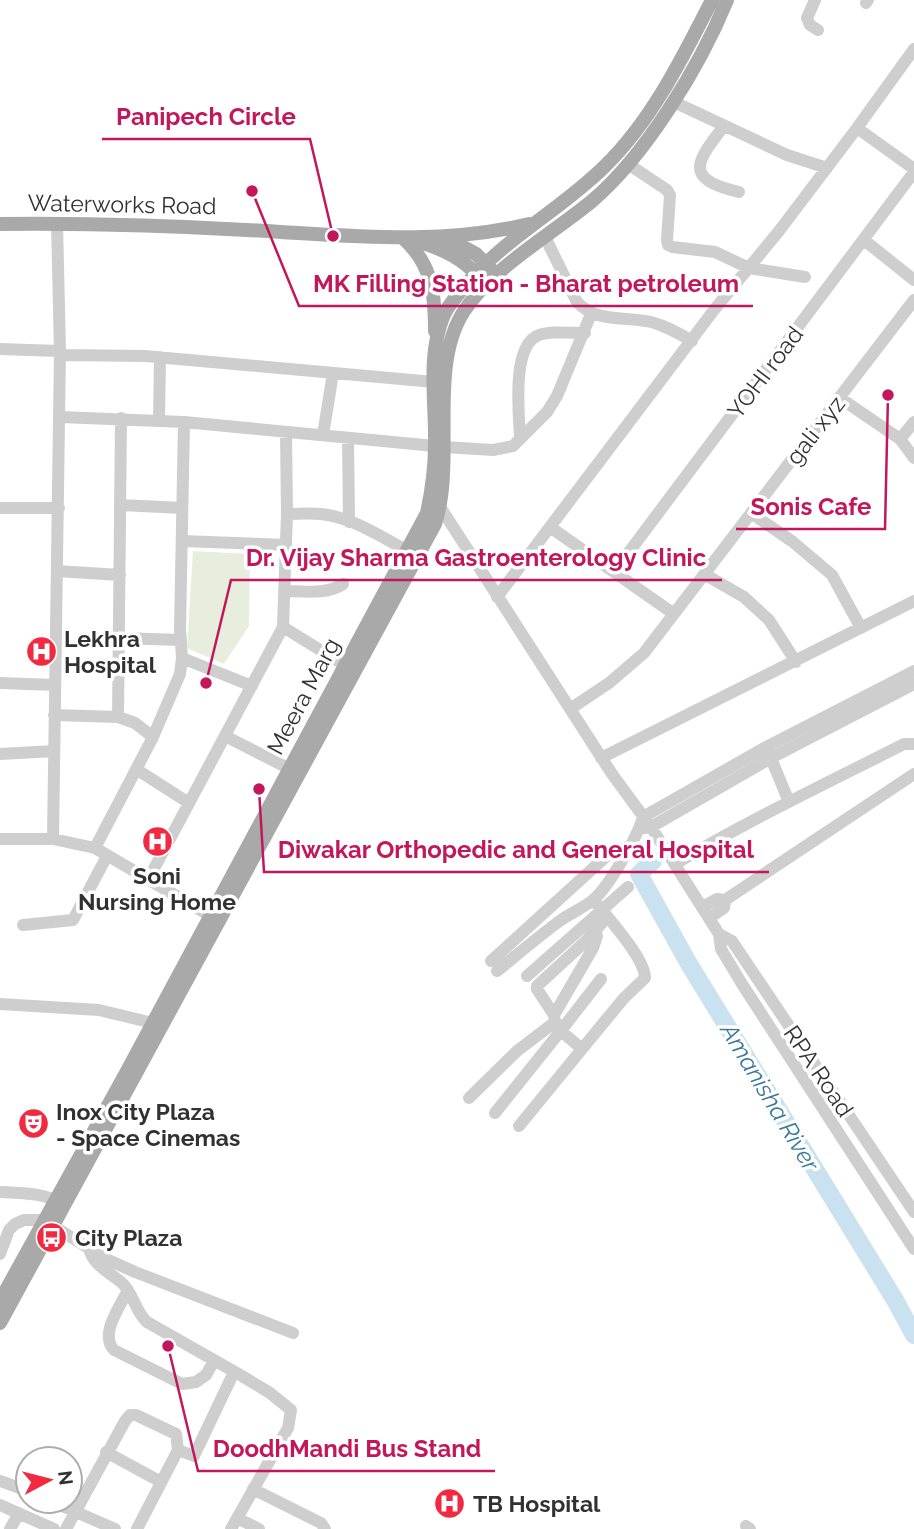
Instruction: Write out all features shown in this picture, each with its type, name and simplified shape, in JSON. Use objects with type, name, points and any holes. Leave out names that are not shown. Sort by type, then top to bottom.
[{"type":"main road","name":"Meera Marg","points":[[61,1202],[153,1023],[214,919],[289,769],[427,513],[440,447],[434,382],[435,346],[444,314],[480,268],[534,223],[580,190],[608,163],[631,136],[683,55],[712,0]]},
{"type":"main road","name":"Meera Marg","points":[[0,1301],[61,1202],[214,919],[431,532],[440,508],[440,447],[450,346],[463,313],[485,285],[593,200],[628,164],[674,102],[727,0]]},
{"type":"main road","points":[[407,238],[492,233],[534,223]]},
{"type":"main road","name":"Waterworks Road","points":[[0,224],[217,228],[407,238]]},
{"type":"main road","points":[[444,237],[463,245],[480,268],[485,285]]},
{"type":"main road","points":[[407,238],[497,275]]},
{"type":"main road","points":[[407,238],[424,260],[429,275],[435,320],[435,346]]},
{"type":"main road","name":"Meera Marg","points":[[0,1323],[49,1223]]},
{"type":"street","points":[[815,0],[807,18],[810,25],[818,30]]},
{"type":"street","points":[[497,597],[858,128],[914,49]]},
{"type":"street","points":[[674,102],[787,155],[827,168]]},
{"type":"street","points":[[724,126],[702,154],[700,172],[705,180],[715,187],[739,192]]},
{"type":"street","points":[[858,128],[914,170]]},
{"type":"street","points":[[628,164],[667,190],[670,195],[668,245],[715,252],[749,268],[805,277]]},
{"type":"street","name":"YOHI road","points":[[614,572],[914,170]]},
{"type":"street","points":[[53,839],[60,418],[57,223]]},
{"type":"street","points":[[545,237],[577,302],[591,314],[662,325],[692,341]]},
{"type":"street","points":[[864,240],[914,280]]},
{"type":"street","name":"gali xyz","points":[[570,709],[645,653],[914,300]]},
{"type":"street","points":[[60,418],[159,420],[493,450],[513,446],[547,412],[557,396],[591,314]]},
{"type":"street","points":[[520,438],[521,359],[527,345],[537,336],[584,333]]},
{"type":"street","points":[[0,349],[160,357],[434,382]]},
{"type":"street","points":[[159,420],[160,357]]},
{"type":"street","points":[[323,436],[333,373]]},
{"type":"street","points":[[840,398],[900,439],[914,458]]},
{"type":"street","points":[[118,717],[121,418]]},
{"type":"street","points":[[95,848],[153,737],[180,674],[184,422]]},
{"type":"street","points":[[900,439],[914,422]]},
{"type":"street","points":[[148,880],[283,627],[287,514],[286,432]]},
{"type":"street","points":[[348,438],[349,522]]},
{"type":"street","points":[[432,492],[601,758],[675,864],[719,934],[721,949],[742,985],[914,1249]]},
{"type":"street","points":[[120,505],[182,508]]},
{"type":"street","points":[[0,508],[59,508]]},
{"type":"street","points":[[751,513],[793,542],[832,575],[861,628]]},
{"type":"street","points":[[287,514],[321,514],[349,522],[373,531],[408,551]]},
{"type":"street","points":[[550,527],[674,614]]},
{"type":"street","points":[[182,541],[286,545]]},
{"type":"street","points":[[57,571],[120,575]]},
{"type":"street","points":[[704,574],[744,597],[769,620],[796,662]]},
{"type":"street","points":[[284,591],[324,591],[343,584]]},
{"type":"street","points":[[601,758],[914,601]]},
{"type":"street","points":[[283,627],[346,666]]},
{"type":"street","points":[[119,638],[181,640]]},
{"type":"street","points":[[182,658],[251,686]]},
{"type":"street","points":[[582,1049],[558,1024],[537,986],[587,940],[594,930],[614,872],[645,824],[914,671]]},
{"type":"street","points":[[0,684],[55,685]]},
{"type":"street","points":[[769,753],[914,684]]},
{"type":"street","points":[[54,715],[118,717],[135,723],[153,737]]},
{"type":"street","points":[[225,736],[289,769]]},
{"type":"street","points":[[675,864],[721,836],[904,744],[914,744]]},
{"type":"street","points":[[0,754],[54,751]]},
{"type":"street","points":[[769,753],[789,802]]},
{"type":"street","points":[[136,769],[189,803]]},
{"type":"street","points":[[705,913],[717,899],[725,900],[914,774]]},
{"type":"street","points":[[0,839],[53,839],[95,848],[214,919]]},
{"type":"street","points":[[600,909],[577,908],[494,966],[611,852],[630,846]]},
{"type":"street","points":[[23,925],[73,920],[107,856]]},
{"type":"street","points":[[527,976],[628,887]]},
{"type":"street","points":[[519,1126],[624,998],[645,978],[638,959],[600,909]]},
{"type":"street","points":[[469,1098],[517,1051],[558,1024],[593,948],[597,936],[594,930]]},
{"type":"street","name":"RPA Road","points":[[719,934],[732,941],[914,1212]]},
{"type":"street","points":[[495,1113],[558,1024],[601,979]]},
{"type":"street","points":[[0,1004],[99,1010],[153,1023]]},
{"type":"street","points":[[0,1192],[31,1194],[61,1202]]},
{"type":"street","points":[[0,1254],[9,1230],[15,1224],[24,1220],[49,1223],[135,1272],[293,1333]]},
{"type":"street","points":[[89,1248],[89,1253],[97,1264],[128,1290],[139,1314],[147,1321],[270,1393],[291,1410],[288,1428],[234,1523],[259,1529]]},
{"type":"street","points":[[128,1290],[107,1335],[114,1350],[182,1384],[196,1382],[206,1375],[214,1360]]},
{"type":"street","points":[[178,1450],[194,1456],[234,1372]]},
{"type":"street","points":[[84,1493],[130,1415],[136,1415],[176,1434],[178,1450],[137,1529]]},
{"type":"street","points":[[106,1452],[161,1482]]},
{"type":"street","points":[[253,1489],[321,1523],[325,1529]]},
{"type":"street","points":[[23,1515],[54,1529]]},
{"type":"street","points":[[83,1515],[115,1529]]},
{"type":"green space","points":[[193,551],[250,554],[249,626],[224,664],[187,648]]},
{"type":"waterway","name":"Amanisha River","points":[[653,861],[639,874],[689,964],[914,1335]]},
{"type":"place","name":"MK Filling Station - Bharat petroleum","points":[[252,191]]},
{"type":"place","name":"Panipech Circle","points":[[333,236]]},
{"type":"place","name":"Sonis Cafe","points":[[888,395]]},
{"type":"place","name":"Lekhra Hospital","points":[[41,651]]},
{"type":"place","name":"Dr. Vijay Sharma Gastroenterology Clinic","points":[[206,683]]},
{"type":"place","name":"Diwakar Orthopedic and General Hospital","points":[[259,789]]},
{"type":"place","name":"Soni Nursing Home","points":[[157,841]]},
{"type":"place","name":"Inox City Plaza - Space Cinemas","points":[[33,1124]]},
{"type":"place","name":"City Plaza","points":[[52,1237]]},
{"type":"place","name":"DoodhMandi Bus Stand","points":[[168,1346]]},
{"type":"place","name":"TB Hospital","points":[[450,1503]]}]
